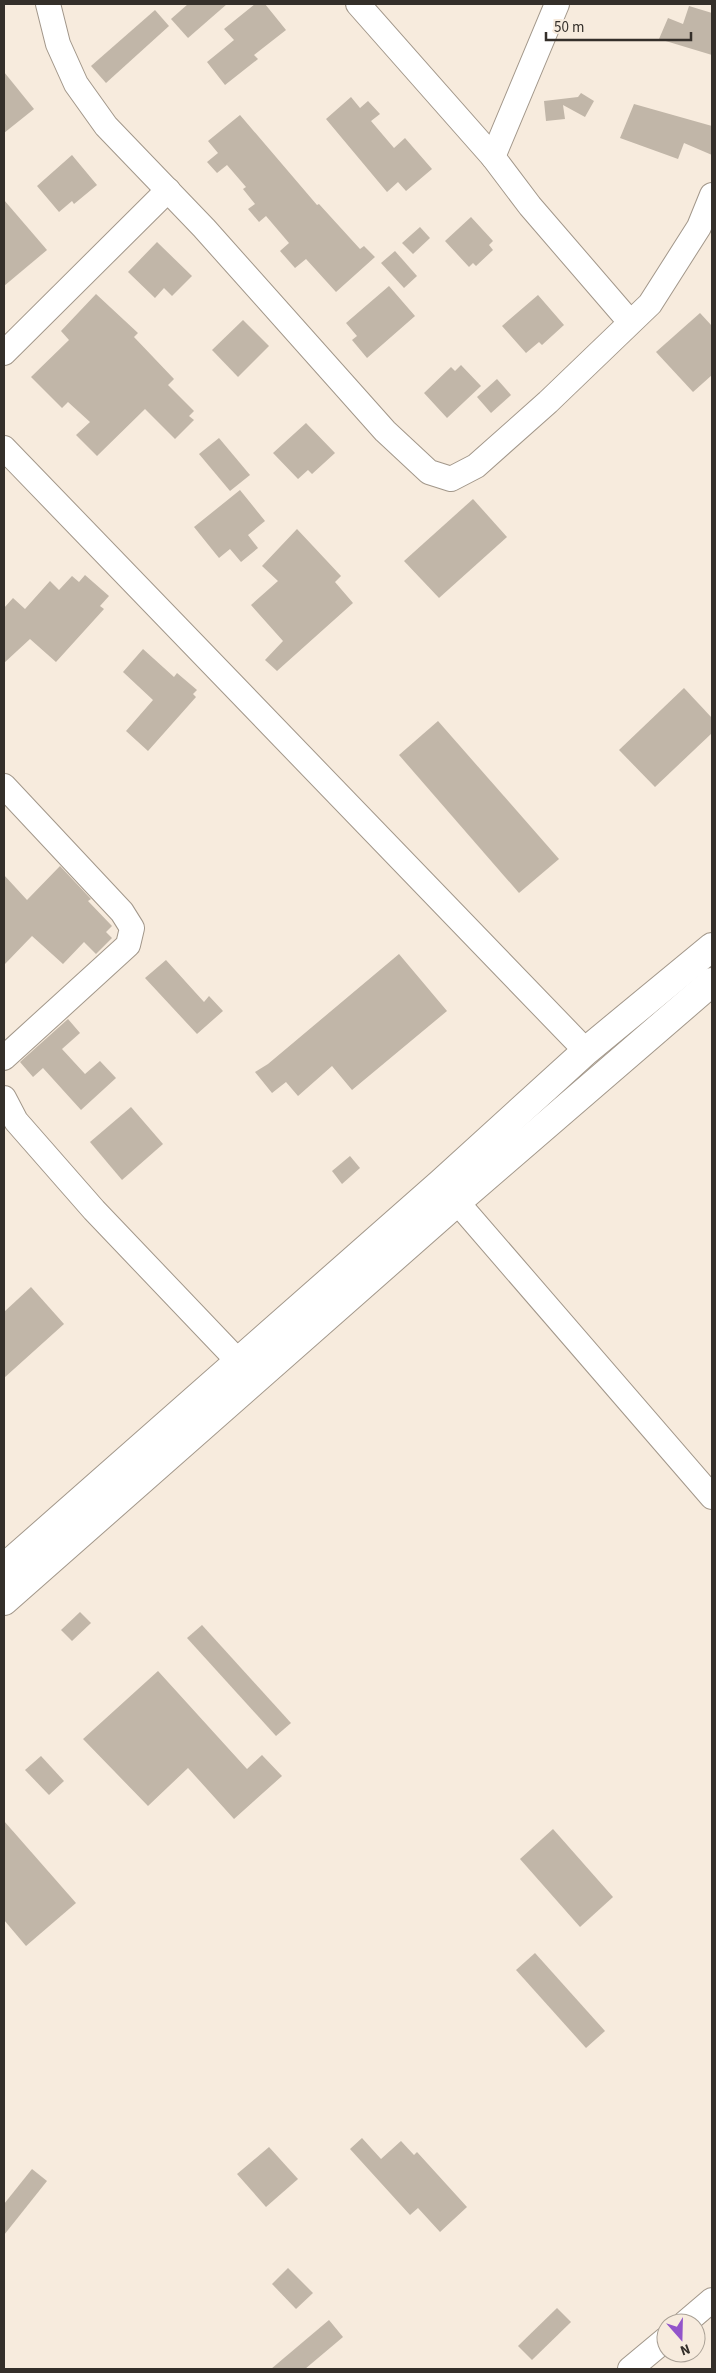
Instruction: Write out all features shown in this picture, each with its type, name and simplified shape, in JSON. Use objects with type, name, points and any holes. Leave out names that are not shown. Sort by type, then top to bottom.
[{"type":"street","points":[[48,4],[58,44],[76,84],[106,126],[204,228],[385,432],[429,472],[451,479],[476,466],[548,402],[650,304],[698,227],[712,195]]},
{"type":"street","points":[[358,4],[493,157],[530,206],[630,322]]},
{"type":"street","points":[[493,157],[557,4]]},
{"type":"street","points":[[4,352],[168,190]]},
{"type":"street","points":[[4,448],[586,1051]]},
{"type":"street","points":[[4,1058],[128,945],[132,928],[122,912],[6,793]]},
{"type":"street","points":[[4,1568],[441,1184],[586,1051],[712,946]]},
{"type":"street","points":[[4,1601],[458,1202],[712,982]]},
{"type":"street","points":[[4,1098],[16,1121],[94,1210],[238,1361]]},
{"type":"street","points":[[458,1202],[712,1497]]},
{"type":"street","points":[[697,2313],[712,2300]]},
{"type":"street","points":[[630,2369],[656,2347]]},
{"type":"building","points":[[188,4],[227,4],[188,38],[171,19]]},
{"type":"building","points":[[255,4],[265,4],[286,30],[254,55],[258,59],[225,85],[207,62],[234,40],[224,29]]},
{"type":"building","points":[[689,6],[712,13],[712,55],[659,39],[668,18],[683,24]]},
{"type":"building","points":[[155,10],[169,26],[106,83],[91,66]]},
{"type":"building","points":[[4,72],[34,109],[4,133]]},
{"type":"building","points":[[581,93],[594,101],[585,117],[563,105],[565,119],[546,121],[544,101],[578,97]]},
{"type":"building","points":[[351,97],[360,108],[368,101],[380,114],[371,121],[394,148],[405,138],[432,169],[406,191],[398,182],[387,192],[326,119]]},
{"type":"building","points":[[634,104],[712,126],[712,155],[684,143],[678,159],[620,138]]},
{"type":"building","points":[[240,115],[317,205],[319,204],[360,249],[364,246],[375,257],[336,292],[306,259],[295,268],[280,251],[289,243],[266,216],[259,222],[248,209],[255,204],[243,189],[246,187],[227,165],[217,173],[207,162],[218,153],[208,141]]},
{"type":"building","points":[[72,155],[97,185],[74,204],[72,201],[59,212],[37,186]]},
{"type":"building","points":[[4,200],[47,250],[4,286]]},
{"type":"building","points":[[471,217],[493,241],[489,245],[493,250],[476,266],[473,263],[469,267],[445,241]]},
{"type":"building","points":[[420,227],[430,238],[413,254],[402,243]]},
{"type":"building","points":[[157,242],[192,276],[172,296],[164,288],[155,298],[128,272]]},
{"type":"building","points":[[395,251],[417,276],[404,288],[381,263]]},
{"type":"building","points":[[389,286],[415,316],[367,358],[352,340],[357,336],[346,323]]},
{"type":"building","points":[[96,294],[138,333],[134,337],[174,379],[168,385],[194,411],[189,416],[194,420],[175,439],[145,409],[97,456],[76,435],[90,422],[68,402],[62,408],[31,377],[69,340],[61,331]]},
{"type":"building","points":[[538,295],[564,325],[542,345],[539,342],[526,353],[502,326]]},
{"type":"building","points":[[700,313],[712,326],[712,375],[693,392],[656,352]]},
{"type":"building","points":[[243,320],[269,346],[238,377],[212,350]]},
{"type":"building","points":[[461,365],[481,386],[447,418],[424,393],[451,367],[455,371]]},
{"type":"building","points":[[497,379],[511,395],[491,413],[477,397]]},
{"type":"building","points":[[306,423],[335,453],[312,474],[308,470],[298,479],[273,453]]},
{"type":"building","points":[[219,438],[250,475],[230,491],[199,454]]},
{"type":"building","points":[[240,490],[265,521],[248,535],[258,548],[241,562],[230,549],[219,558],[194,527]]},
{"type":"building","points":[[473,499],[507,537],[439,598],[404,561]]},
{"type":"building","points":[[297,529],[341,576],[335,582],[353,603],[277,671],[265,660],[283,641],[251,605],[278,581],[262,566]]},
{"type":"building","points":[[85,575],[109,596],[100,606],[104,609],[56,662],[30,639],[4,663],[4,608],[13,598],[25,609],[50,581],[59,590],[72,576],[79,582]]},
{"type":"building","points":[[143,649],[174,677],[177,673],[197,690],[193,694],[196,697],[148,751],[126,731],[153,700],[123,672]]},
{"type":"building","points":[[684,688],[712,718],[712,733],[655,787],[619,750]]},
{"type":"building","points":[[438,721],[559,859],[519,893],[399,755]]},
{"type":"building","points":[[60,866],[91,899],[88,901],[112,926],[106,932],[112,938],[96,954],[84,942],[63,964],[32,936],[4,965],[4,875],[27,900]]},
{"type":"building","points":[[399,954],[447,1011],[352,1090],[332,1066],[298,1096],[286,1082],[272,1093],[255,1072],[268,1064]]},
{"type":"building","points":[[166,960],[204,1002],[209,996],[223,1011],[197,1034],[145,978]]},
{"type":"building","points":[[68,1019],[80,1033],[62,1049],[85,1074],[100,1061],[116,1078],[81,1110],[43,1068],[33,1077],[20,1062]]},
{"type":"building","points":[[131,1107],[163,1144],[122,1180],[90,1142]]},
{"type":"building","points":[[350,1156],[360,1168],[342,1184],[332,1171]]},
{"type":"building","points":[[31,1287],[64,1324],[4,1378],[4,1312]]},
{"type":"building","points":[[80,1612],[91,1623],[72,1641],[61,1630]]},
{"type":"building","points":[[202,1625],[291,1723],[276,1736],[187,1638]]},
{"type":"building","points":[[158,1671],[247,1769],[262,1755],[282,1776],[234,1819],[188,1768],[148,1806],[83,1739]]},
{"type":"building","points":[[41,1756],[64,1781],[49,1795],[25,1770]]},
{"type":"building","points":[[4,1821],[76,1903],[26,1946],[4,1920]]},
{"type":"building","points":[[553,1829],[613,1897],[580,1927],[520,1859]]},
{"type":"building","points":[[535,1953],[605,2031],[586,2048],[516,1970]]},
{"type":"building","points":[[362,2138],[381,2159],[401,2141],[414,2155],[417,2152],[467,2207],[440,2232],[418,2208],[410,2215],[350,2149]]},
{"type":"building","points":[[269,2147],[298,2179],[266,2207],[237,2174]]},
{"type":"building","points":[[32,2169],[47,2181],[4,2235],[4,2204]]},
{"type":"building","points":[[288,2268],[313,2293],[296,2309],[272,2284]]},
{"type":"building","points":[[557,2308],[571,2322],[532,2360],[518,2346]]},
{"type":"building","points":[[329,2320],[343,2337],[305,2369],[271,2369]]}]
